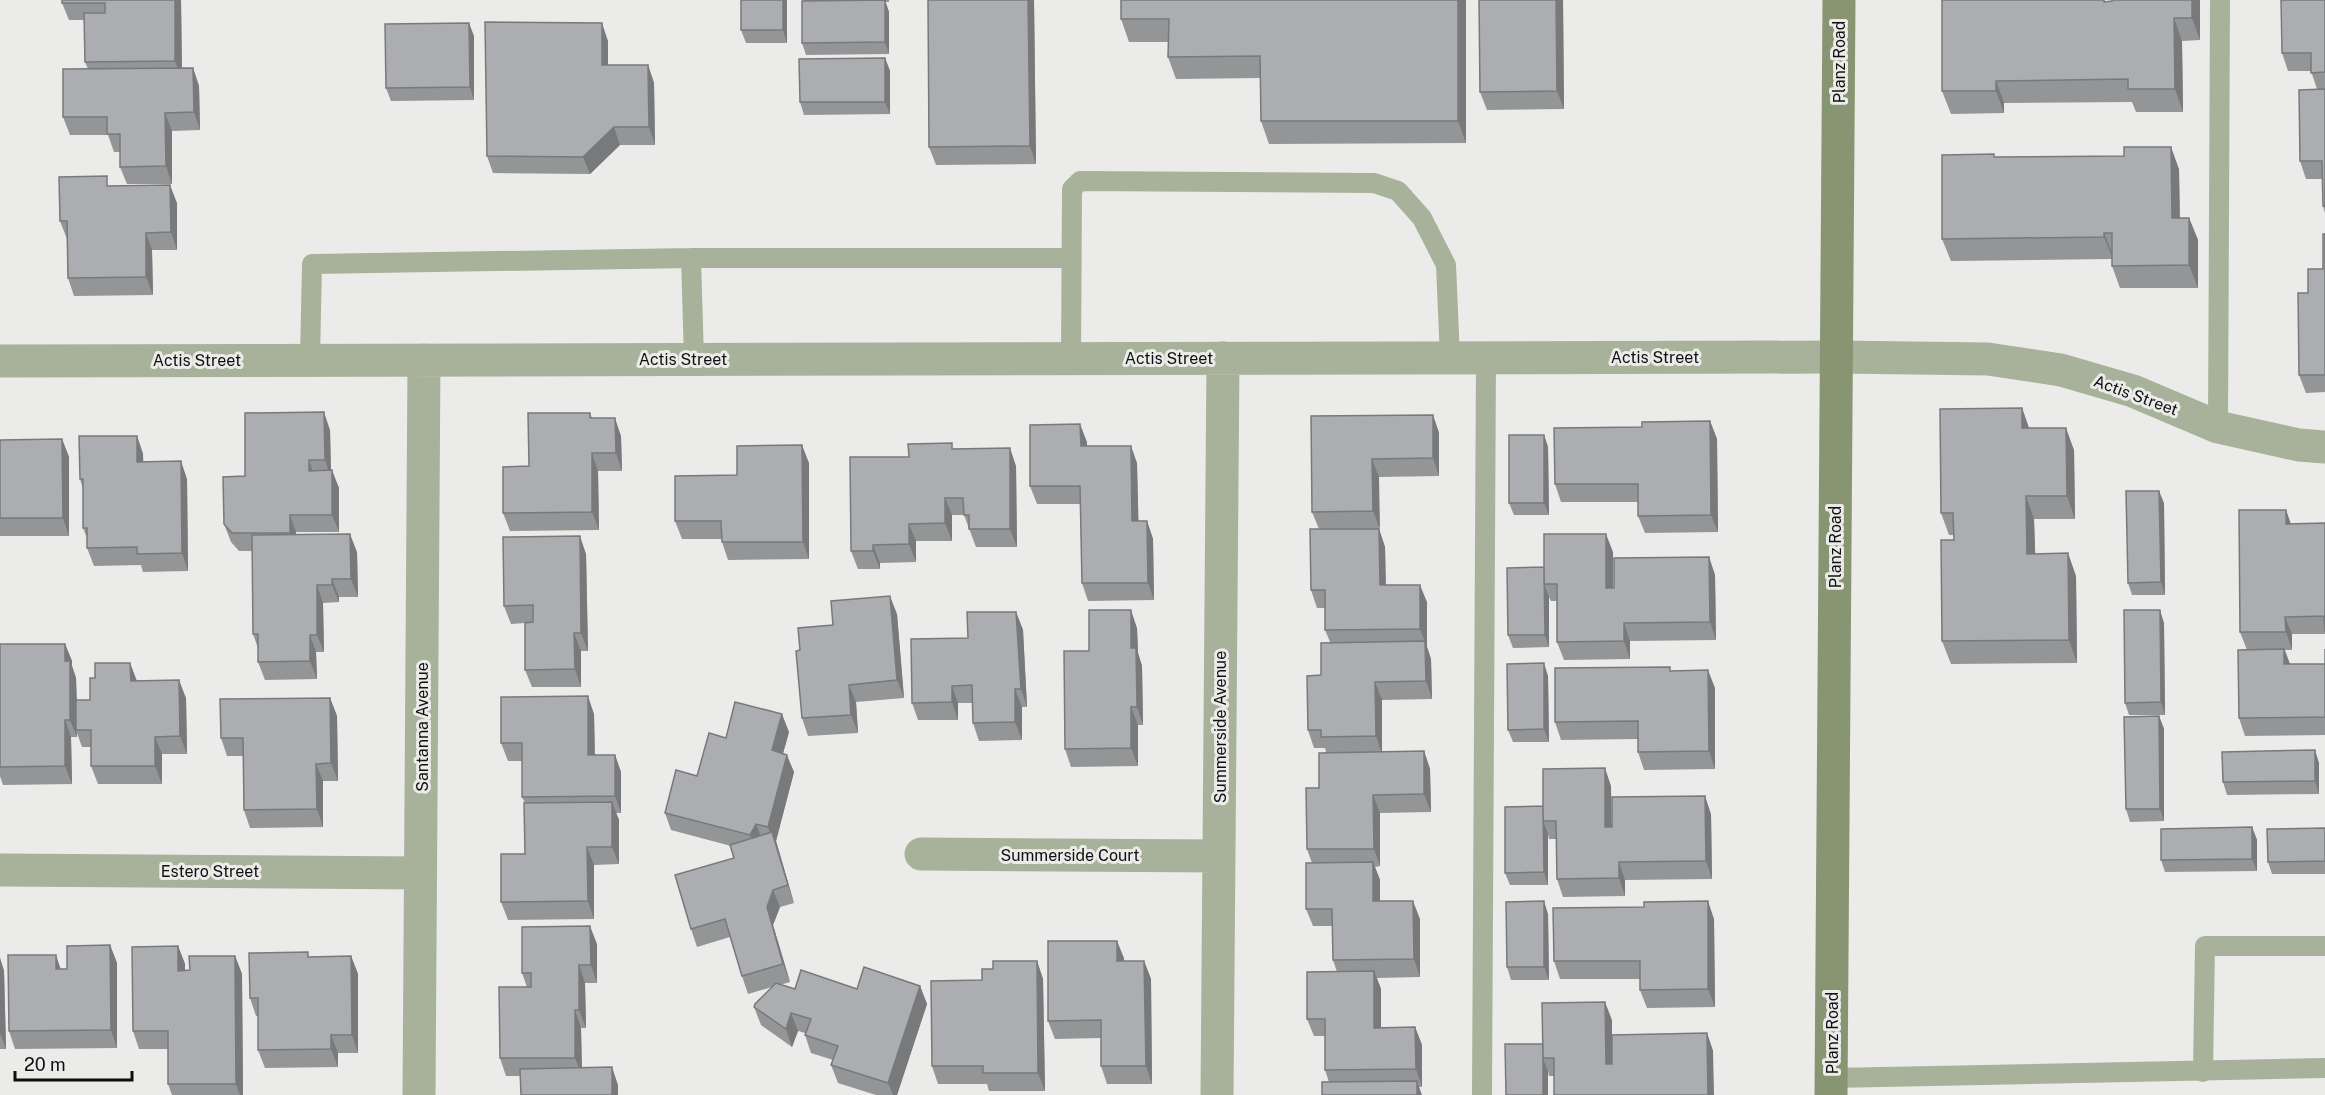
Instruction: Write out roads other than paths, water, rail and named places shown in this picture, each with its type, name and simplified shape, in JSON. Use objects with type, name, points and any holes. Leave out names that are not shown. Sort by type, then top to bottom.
[{"type":"street","name":"Planz Road","points":[[1831,1086],[1839,0]]},
{"type":"street","name":"Actis Street","points":[[0,361],[1837,357],[1988,359],[2061,370],[2133,391],[2218,427],[2299,445],[2325,447]]},
{"type":"street","name":"Summerside Avenue","points":[[1218,1095],[1223,358]]},
{"type":"street","name":"Santanna Avenue","points":[[419,1095],[424,360]]},
{"type":"street","name":"Summerside Court","points":[[921,854],[1219,856]]},
{"type":"street","name":"Estero Street","points":[[0,870],[420,873]]},
{"type":"lane","points":[[2218,427],[2220,0]]},
{"type":"lane","points":[[1071,359],[1072,189],[1080,181],[1374,183],[1398,191],[1422,218],[1446,265],[1450,358]]},
{"type":"lane","points":[[310,360],[312,264],[691,258],[1071,258]]},
{"type":"lane","points":[[691,258],[694,359]]},
{"type":"lane","points":[[1482,1095],[1486,358]]},
{"type":"lane","points":[[2203,1072],[2205,946],[2325,946]]},
{"type":"lane","points":[[1831,1086],[2325,1068]]}]
